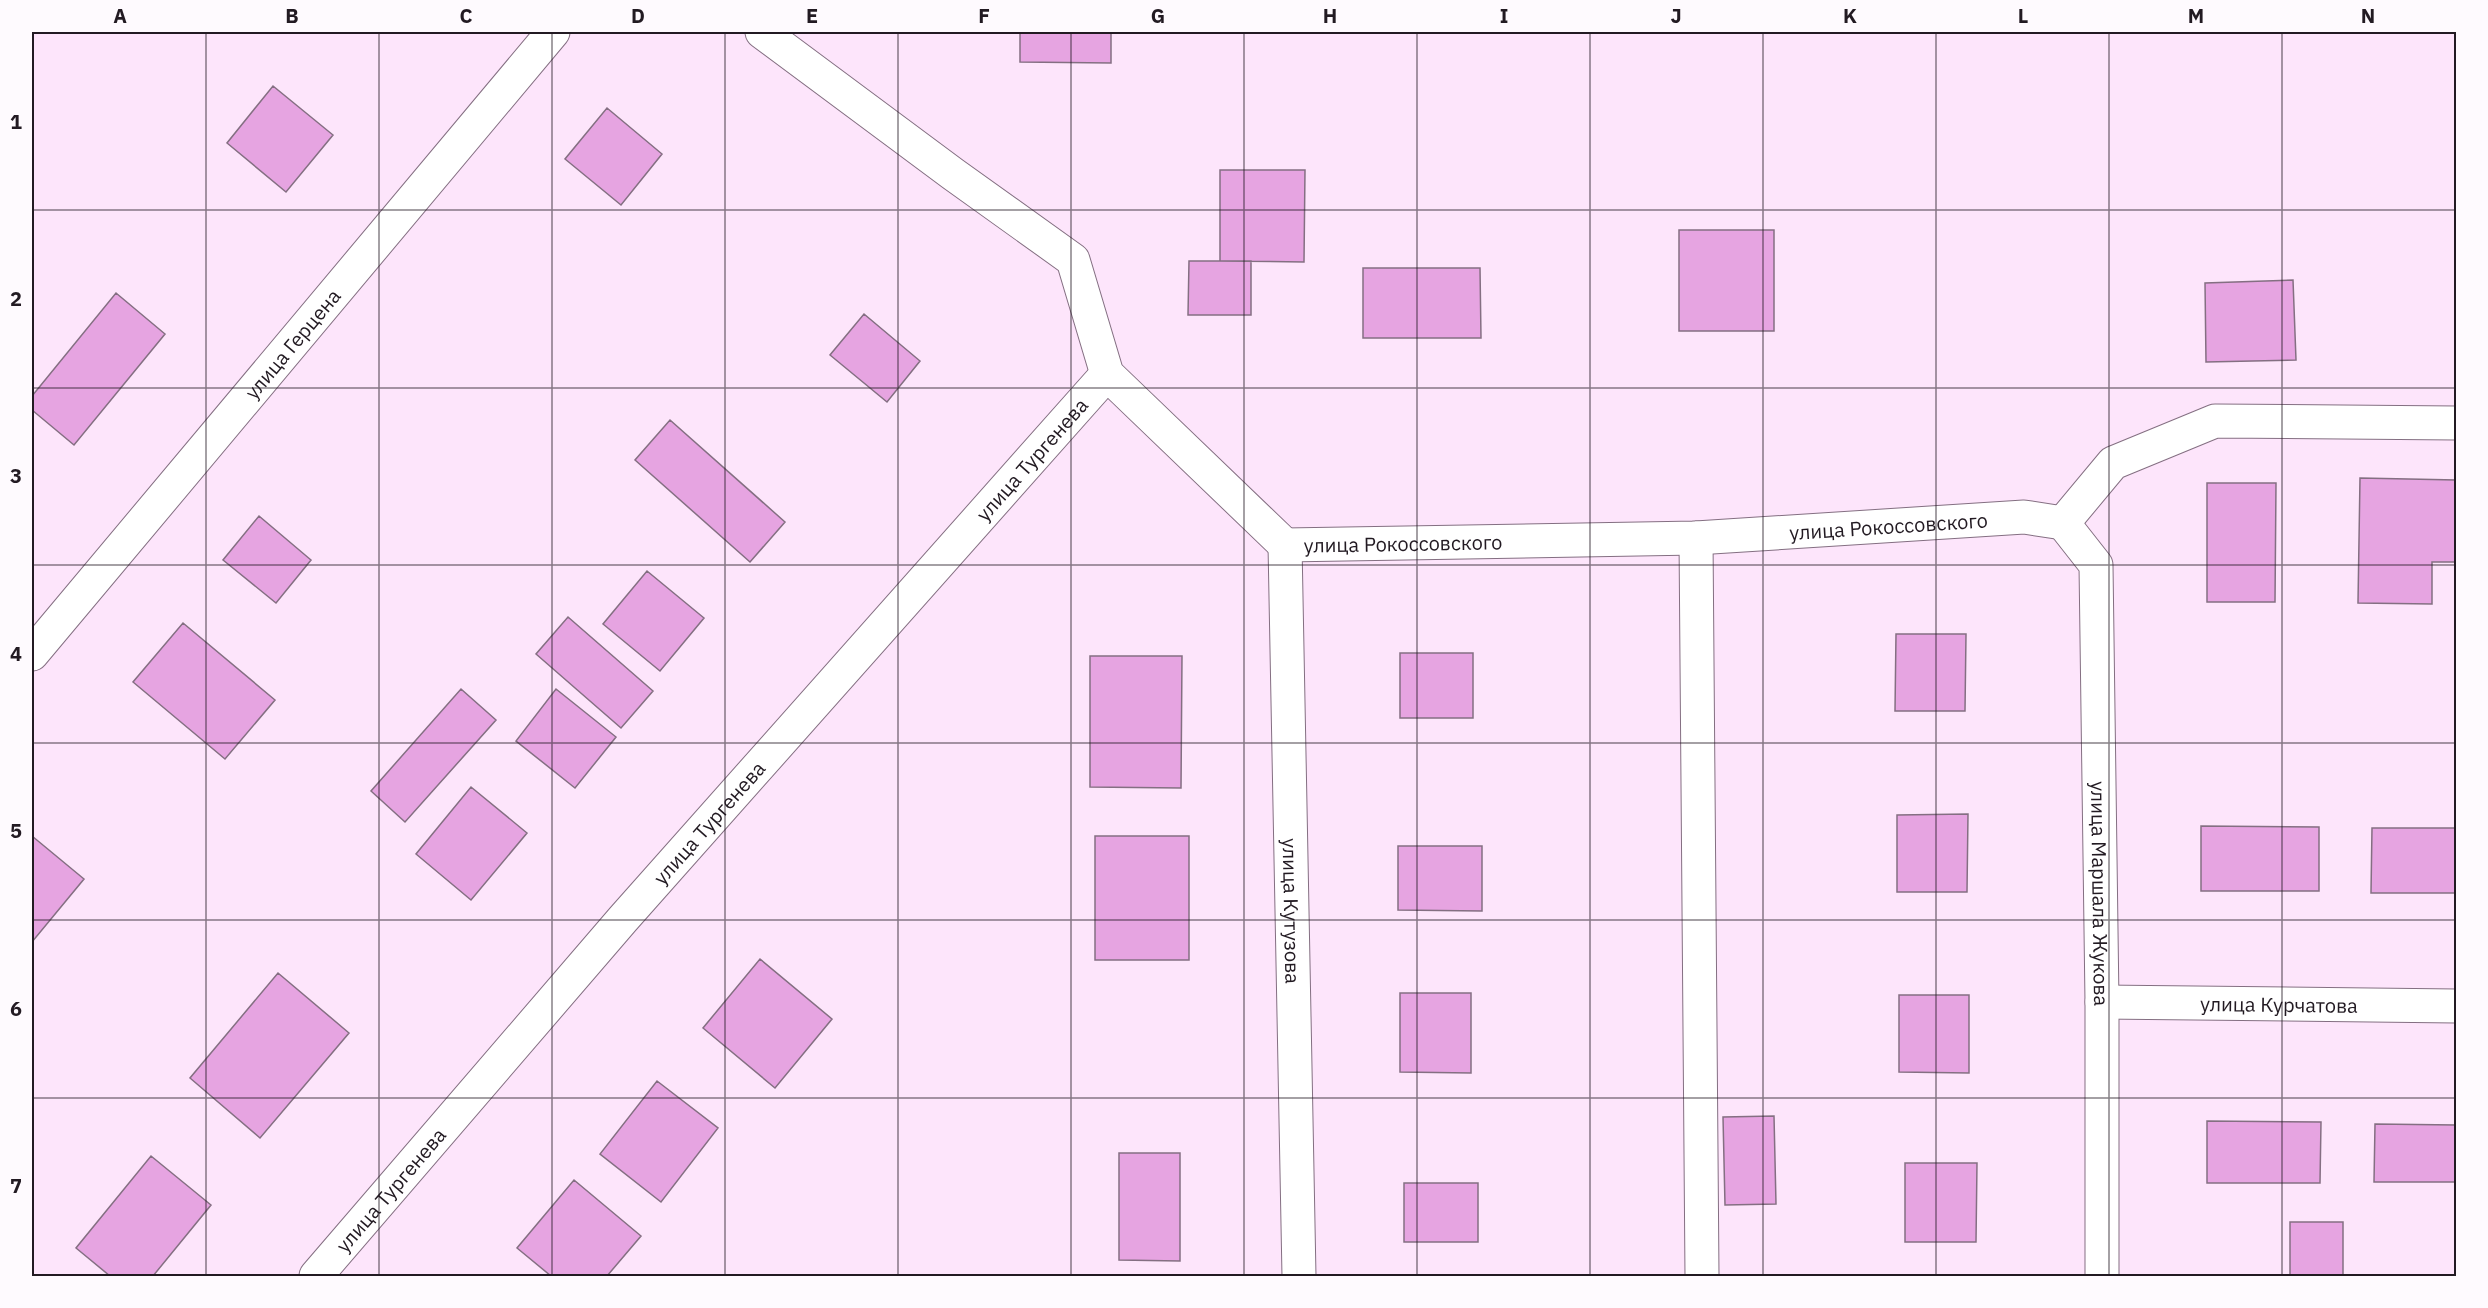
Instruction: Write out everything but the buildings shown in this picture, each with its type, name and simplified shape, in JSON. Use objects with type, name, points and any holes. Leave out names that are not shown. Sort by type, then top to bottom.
[{"type":"street","name":"улица Герцена","points":[[32,654],[553,32]]},
{"type":"street","points":[[762,32],[1073,260],[1107,374],[1285,545]]},
{"type":"street","name":"улица Тургенева","points":[[316,1276],[623,919],[1107,374]]},
{"type":"street","points":[[2063,523],[2113,463],[2215,421],[2457,423]]},
{"type":"street","name":"улица Рокоссовского","points":[[1285,545],[1696,538],[2024,517],[2063,523]]},
{"type":"street","name":"улица Маршала Жукова","points":[[2063,523],[2096,565],[2102,1002],[2102,1276]]},
{"type":"street","points":[[1696,538],[1702,1276]]},
{"type":"street","name":"улица Кутузова","points":[[1285,545],[1299,1276]]},
{"type":"street","name":"улица Курчатова","points":[[2102,1002],[2457,1006]]}]
